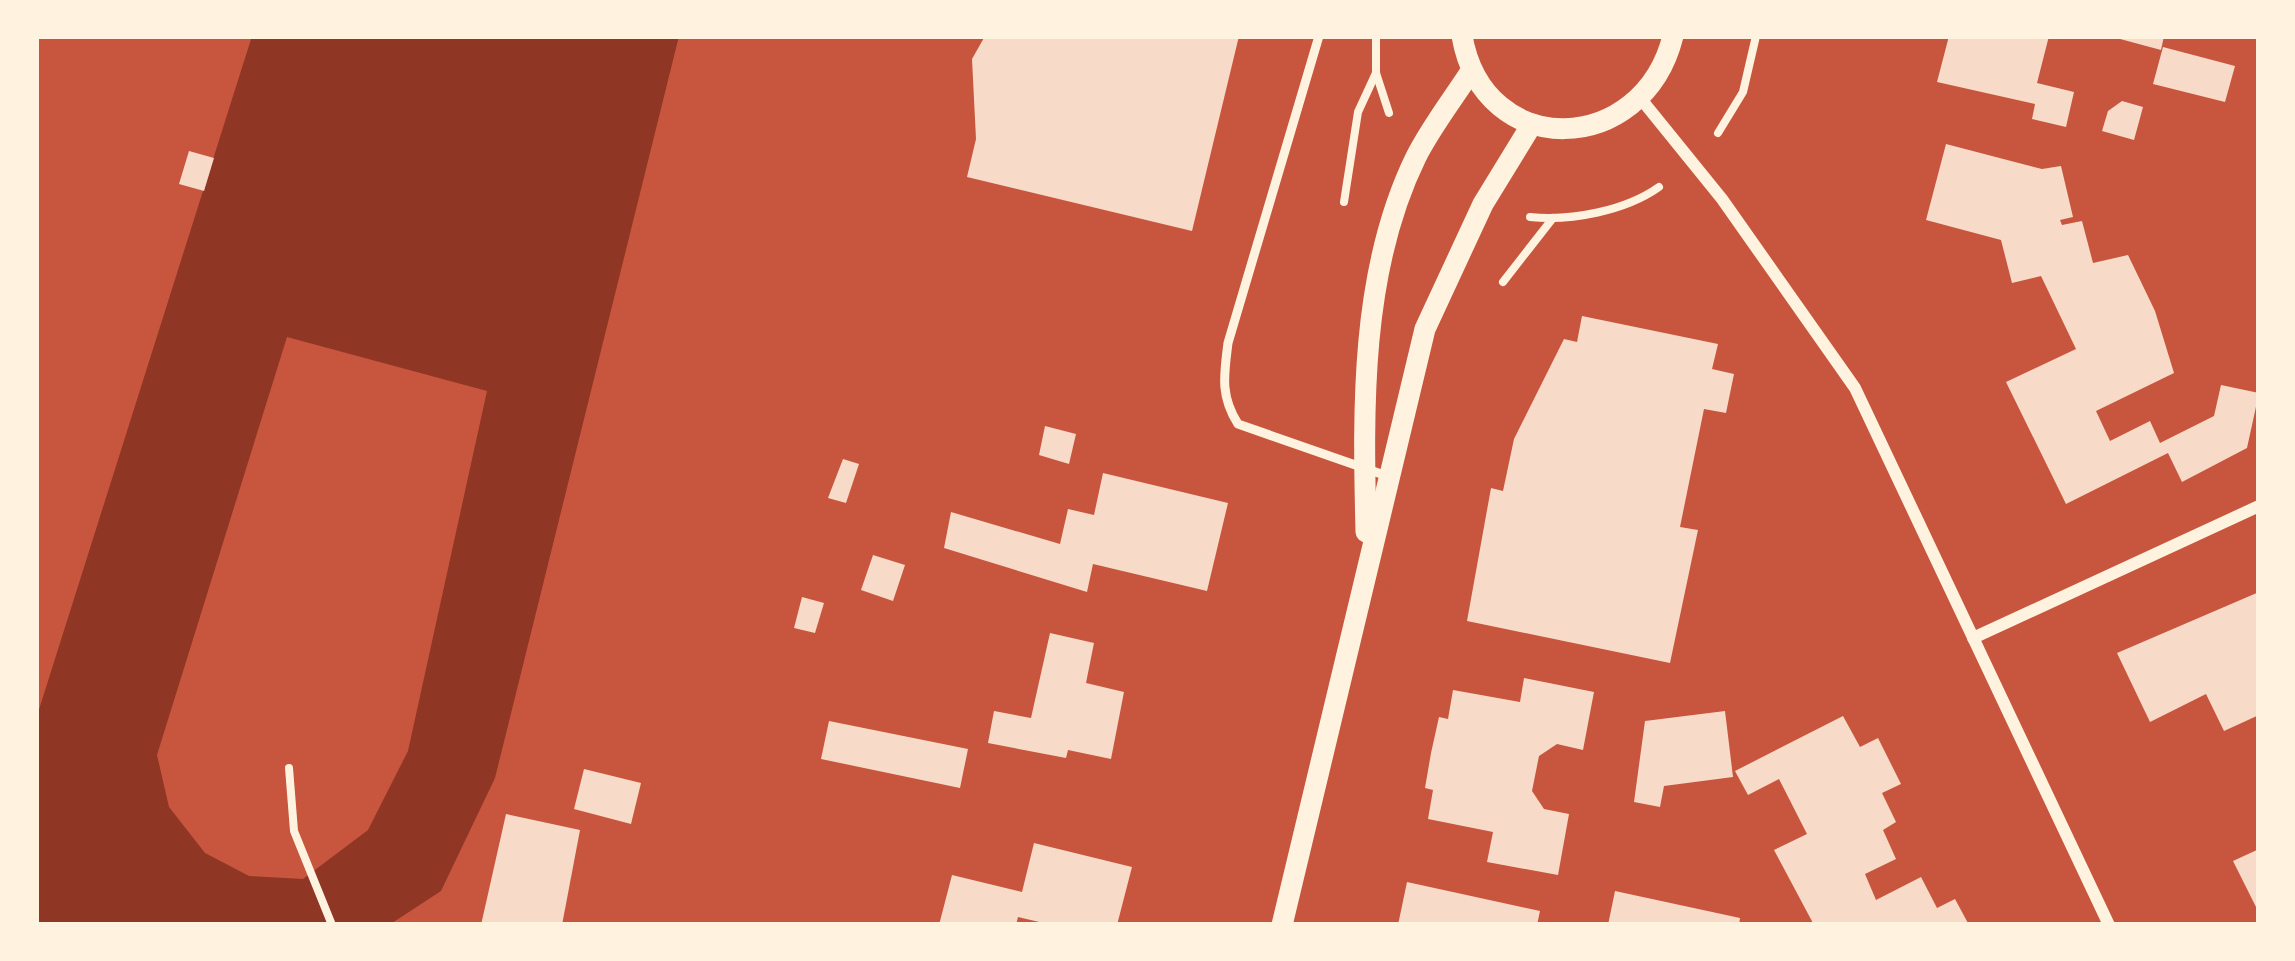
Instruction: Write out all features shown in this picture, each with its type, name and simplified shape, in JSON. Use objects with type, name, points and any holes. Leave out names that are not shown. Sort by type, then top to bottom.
[{"type":"street","points":[[1462,36],[1472,71],[1496,103],[1532,124],[1579,129],[1622,114],[1640,99],[1662,70],[1672,36]]},
{"type":"street","points":[[1367,556],[1370,339],[1390,237],[1417,154],[1472,71]]},
{"type":"street","points":[[1640,99],[1722,199],[1855,388],[2109,925]]},
{"type":"street","points":[[1282,925],[1425,329],[1483,204],[1532,124]]},
{"type":"street","points":[[1973,638],[2259,506]]},
{"type":"lane","points":[[1319,36],[1228,343],[1223,384],[1226,406],[1238,424],[1388,476]]},
{"type":"path","points":[[289,768],[294,831],[332,925]]},
{"type":"shaded area","points":[[252,36],[679,36],[495,778],[441,891],[389,925],[36,925],[36,719]],"holes":[[[287,337],[487,391],[408,751],[368,830],[303,879],[249,876],[205,853],[169,807],[157,755]]]},
{"type":"building","points":[[985,36],[1239,36],[1192,231],[967,177],[976,139],[972,59]]},
{"type":"building","points":[[1949,36],[2049,36],[2037,83],[2074,92],[2066,127],[2032,119],[2035,104],[1937,82]]},
{"type":"building","points":[[2109,36],[2164,36],[2161,50]]},
{"type":"building","points":[[2163,47],[2235,66],[2225,102],[2153,84]]},
{"type":"building","points":[[2122,101],[2143,107],[2134,140],[2102,131],[2108,111]]},
{"type":"building","points":[[1946,144],[2042,169],[2061,166],[2073,217],[2060,220],[2062,225],[2082,221],[2093,263],[2128,255],[2155,311],[2174,373],[2096,411],[2110,441],[2150,421],[2160,443],[2214,416],[2221,385],[2259,393],[2247,448],[2182,482],[2168,453],[2066,504],[2006,382],[2076,349],[2041,276],[2012,283],[2001,240],[1926,220]]},
{"type":"building","points":[[189,151],[214,158],[204,191],[179,184]]},
{"type":"building","points":[[1582,316],[1718,344],[1712,369],[1734,374],[1726,413],[1704,409],[1680,527],[1698,530],[1670,663],[1467,621],[1491,488],[1503,491],[1514,439],[1564,339],[1577,342]]},
{"type":"building","points":[[1045,426],[1076,434],[1069,464],[1039,455]]},
{"type":"building","points":[[843,459],[859,464],[846,503],[828,498]]},
{"type":"building","points":[[1103,473],[1228,503],[1207,591],[1093,564],[1087,592],[944,548],[951,512],[1060,544],[1068,509],[1094,515]]},
{"type":"building","points":[[873,555],[905,565],[893,601],[861,590]]},
{"type":"building","points":[[2259,592],[2259,715],[2224,731],[2206,694],[2150,722],[2117,653]]},
{"type":"building","points":[[802,597],[824,603],[815,633],[794,628]]},
{"type":"building","points":[[1050,633],[1094,643],[1086,683],[1124,692],[1111,759],[1068,750],[1066,758],[988,743],[994,711],[1031,718]]},
{"type":"building","points":[[1524,678],[1594,692],[1583,750],[1557,744],[1539,756],[1532,791],[1544,809],[1569,814],[1558,875],[1487,862],[1493,832],[1428,819],[1433,790],[1425,788],[1431,753],[1439,717],[1448,719],[1453,690],[1520,702]]},
{"type":"building","points":[[1725,711],[1733,777],[1664,786],[1660,807],[1634,802],[1645,721]]},
{"type":"building","points":[[1843,716],[1860,747],[1878,738],[1901,784],[1882,793],[1896,822],[1883,830],[1896,859],[1865,874],[1876,900],[1921,877],[1937,908],[1955,899],[1969,925],[1814,925],[1774,850],[1807,834],[1779,779],[1748,795],[1735,771]]},
{"type":"building","points":[[829,721],[968,749],[960,788],[821,759]]},
{"type":"building","points":[[584,769],[641,783],[631,824],[574,809]]},
{"type":"building","points":[[506,814],[580,830],[562,925],[481,925]]},
{"type":"building","points":[[1034,843],[1132,867],[1117,925],[1052,925],[1018,917],[1016,925],[939,925],[952,875],[1022,892]]},
{"type":"building","points":[[2259,849],[2259,913],[2233,861]]},
{"type":"building","points":[[1407,882],[1540,911],[1537,925],[1398,925]]},
{"type":"building","points":[[1615,891],[1740,918],[1739,925],[1608,925]]}]
